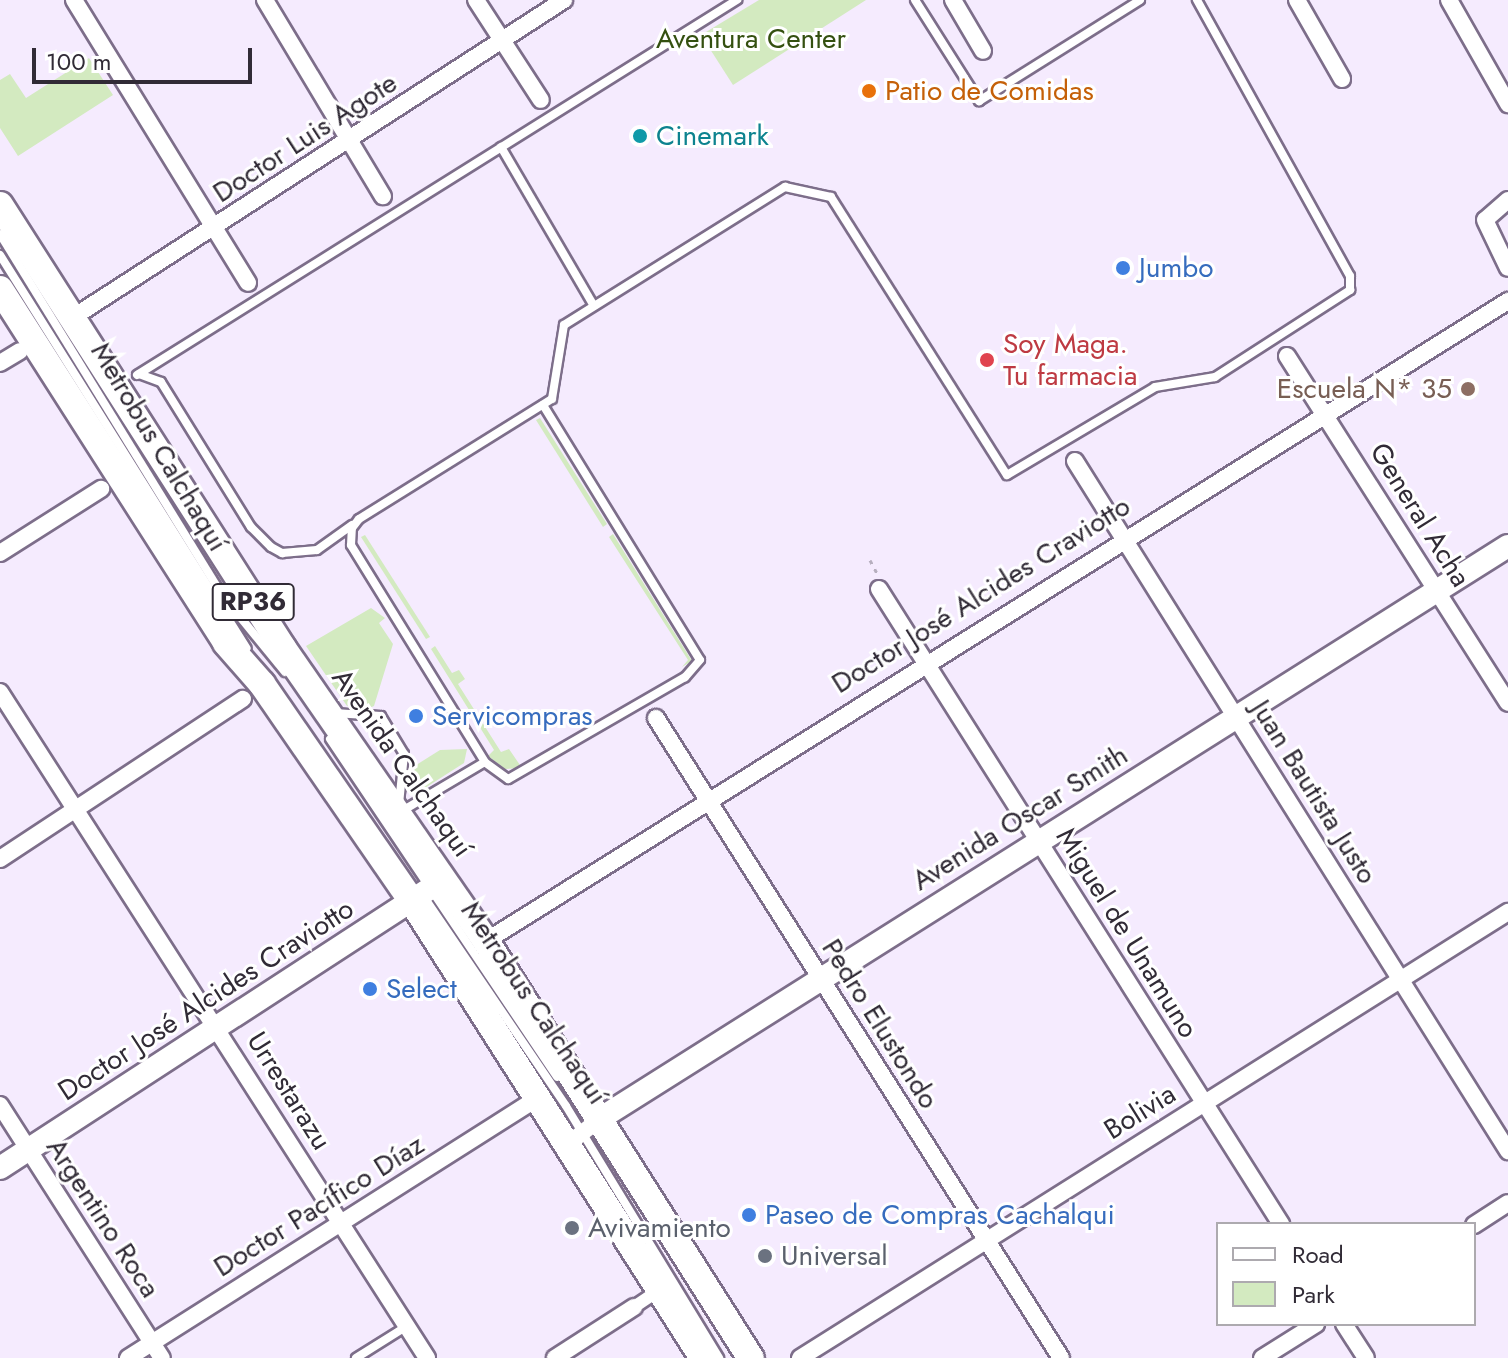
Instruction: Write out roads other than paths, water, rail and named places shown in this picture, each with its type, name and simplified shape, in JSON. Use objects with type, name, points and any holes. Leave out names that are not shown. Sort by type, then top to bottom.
[{"type":"main road","name":"Avenida Calchaquí","points":[[0,205],[319,715],[381,825],[428,891],[486,941],[585,1130],[662,1288],[703,1358]]},
{"type":"main road","name":"Avenida Calchaquí","points":[[0,289],[28,346],[111,482],[226,643],[381,825],[428,891],[472,994],[537,1098],[585,1130],[751,1358]]},
{"type":"main road","name":"Avenida Oscar Smith","points":[[585,1130],[1508,546]]},
{"type":"main road","points":[[226,643],[250,695],[349,833],[381,825]]},
{"type":"main road","name":"Doctor José Alcides Craviotto","points":[[0,1168],[428,891]]},
{"type":"main road","points":[[472,994],[585,1130]]},
{"type":"street","points":[[74,0],[248,283]]},
{"type":"street","points":[[265,0],[383,196]]},
{"type":"street","points":[[476,0],[541,100]]},
{"type":"street","name":"Doctor Luis Agote","points":[[72,318],[564,0]]},
{"type":"street","points":[[953,0],[983,51]]},
{"type":"street","points":[[1297,0],[1342,79]]},
{"type":"street","points":[[1449,0],[1508,104]]},
{"type":"street","points":[[1508,200],[1485,220],[1508,268]]},
{"type":"street","name":"Doctor José Alcides Craviotto","points":[[486,941],[1508,301]]},
{"type":"street","points":[[0,363],[28,346]]},
{"type":"street","name":"General Acha","points":[[1287,356],[1508,703]]},
{"type":"street","name":"Juan Bautista Justo","points":[[1075,461],[1508,1151]]},
{"type":"street","points":[[0,553],[111,482]]},
{"type":"street","name":"Miguel de Unamuno","points":[[879,589],[1280,1222]]},
{"type":"street","name":"Urrestarazu","points":[[0,692],[427,1358]]},
{"type":"street","points":[[0,859],[250,695]]},
{"type":"street","name":"Pedro Elustondo","points":[[656,718],[1061,1358]]},
{"type":"street","name":"Bolivia","points":[[800,1358],[984,1238],[1508,912]]},
{"type":"street","name":"Doctor Pacífico Díaz","points":[[128,1358],[537,1098]]},
{"type":"street","name":"Argentino Roca","points":[[0,1105],[162,1358]]},
{"type":"street","points":[[1476,1224],[1508,1203]]},
{"type":"street","points":[[555,1358],[662,1288]]},
{"type":"street","points":[[1262,1358],[1313,1326]]},
{"type":"street","points":[[1345,1326],[1366,1358]]},
{"type":"lane","points":[[737,0],[137,375],[161,382],[251,527],[271,547],[282,553],[317,550],[359,519],[552,399],[564,325],[785,187],[831,197],[1007,475],[1016,474],[1155,387],[1215,377],[1350,290],[1350,276],[1197,0]]},
{"type":"lane","points":[[915,0],[979,101],[1140,0]]},
{"type":"lane","points":[[501,147],[594,306]]},
{"type":"lane","name":"Metrobus Calchaquí","points":[[0,234],[223,596],[319,715]]},
{"type":"lane","name":"Metrobus Calchaquí","points":[[0,255],[236,634],[381,825]]},
{"type":"lane","points":[[359,519],[351,545],[485,762],[499,777],[516,778],[685,677],[700,660],[543,405]]},
{"type":"lane","points":[[319,715],[381,716],[404,754],[381,825]]},
{"type":"lane","points":[[381,825],[485,762]]},
{"type":"lane","name":"Metrobus Calchaquí","points":[[428,891],[738,1358]]},
{"type":"lane","name":"Metrobus Calchaquí","points":[[585,1130],[719,1358]]},
{"type":"lane","points":[[356,1358],[407,1325]]},
{"type":"place","name":"Patio de Comidas","points":[[869,91]]},
{"type":"place","name":"Cinemark","points":[[640,136]]},
{"type":"place","name":"Jumbo","points":[[1123,268]]},
{"type":"place","name":"Soy Maga. Tu farmacia","points":[[987,360]]},
{"type":"place","name":"Escuela N* 35","points":[[1468,389]]},
{"type":"place","name":"Servicompras","points":[[416,716]]},
{"type":"place","name":"Select","points":[[370,989]]},
{"type":"place","name":"Paseo de Compras Cachalqui","points":[[749,1215]]},
{"type":"place","name":"Avivamiento","points":[[572,1228]]},
{"type":"place","name":"Universal","points":[[765,1256]]},
{"type":"park label","name":"Aventura Center","points":[[751,39]]}]
